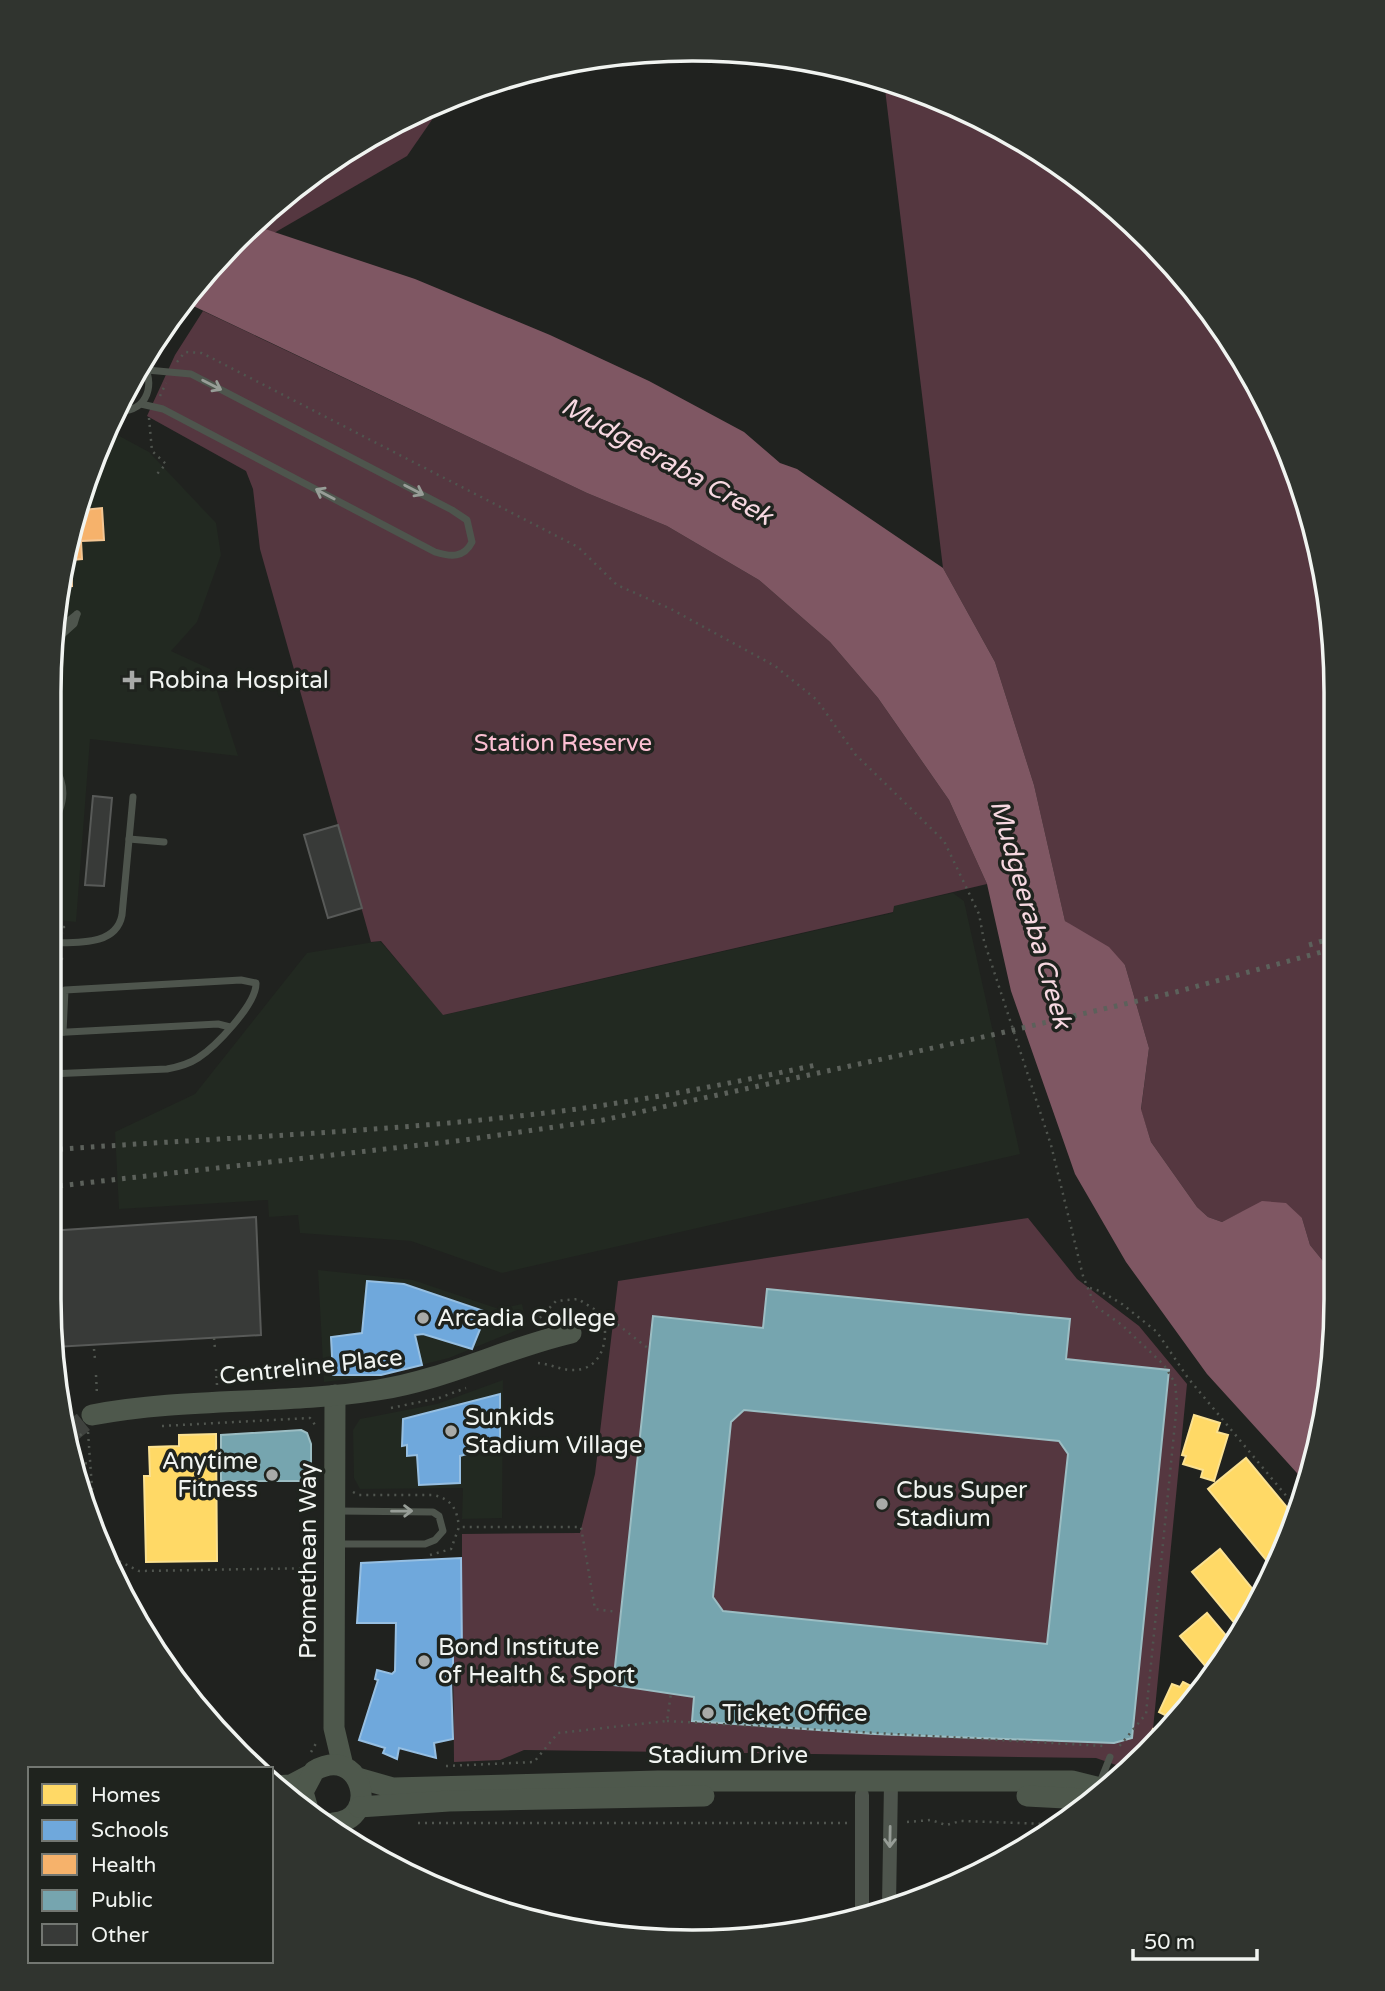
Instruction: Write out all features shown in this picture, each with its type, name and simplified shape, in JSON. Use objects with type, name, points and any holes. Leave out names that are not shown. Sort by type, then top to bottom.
[{"type":"street","name":"Centreline Place","points":[[93,1420],[121,1409],[380,1390],[425,1379],[537,1341],[571,1333]]},
{"type":"street","name":"Promethean Way","points":[[334,1728],[335,1395]]},
{"type":"street","points":[[304,1796],[303,1792],[334,1728]]},
{"type":"street","points":[[334,1728],[350,1772],[362,1787],[345,1819]]},
{"type":"street","points":[[291,1785],[315,1771]]},
{"type":"street","name":"Stadium Drive","points":[[315,1771],[350,1772],[393,1788],[658,1781],[891,1788],[1072,1781],[1090,1789]]},
{"type":"street","points":[[889,1898],[891,1788]]},
{"type":"street","name":"Stadium Drive","points":[[345,1819],[460,1801],[862,1795],[891,1788]]},
{"type":"street","points":[[862,1795],[862,1906]]},
{"type":"street","points":[[862,1894],[887,1899]]},
{"type":"lane","points":[[141,404],[155,406],[435,552],[457,555],[466,551],[472,542],[467,520],[452,510],[191,374],[150,370]]},
{"type":"lane","points":[[128,410],[141,404],[150,388],[148,374]]},
{"type":"lane","points":[[65,632],[74,624],[78,614],[66,621]]},
{"type":"lane","points":[[61,778],[65,791],[61,810]]},
{"type":"lane","points":[[61,942],[106,937],[117,927],[122,915],[133,797]]},
{"type":"lane","points":[[129,839],[164,842]]},
{"type":"lane","points":[[61,1073],[182,1066],[197,1059],[230,1027],[256,988],[253,981],[65,990],[63,1032],[218,1024],[230,1027]]},
{"type":"lane","points":[[334,1511],[433,1512],[439,1516],[443,1531],[436,1540],[425,1544],[334,1544]]},
{"type":"lane","points":[[1100,1781],[1110,1757]]},
{"type":"path","points":[[157,474],[166,464],[152,451],[149,418],[182,354],[192,351],[202,353],[578,547],[617,585],[671,609],[775,666],[817,700],[855,754],[944,841],[979,914],[998,985],[1051,1146],[1095,1306],[1122,1325],[1164,1365],[1175,1383],[1177,1403],[1146,1714],[1110,1757]]},
{"type":"path","points":[[1088,1288],[1100,1291],[1142,1318],[1157,1332],[1204,1397],[1290,1501]]},
{"type":"path","points":[[605,1323],[613,1321],[649,1349]]},
{"type":"path","points":[[214,1338],[215,1349]]},
{"type":"path","points":[[94,1349],[95,1359]]},
{"type":"path","points":[[216,1369],[217,1392]]},
{"type":"path","points":[[92,1492],[90,1463],[96,1375]]},
{"type":"path","name":"Centreline Place","points":[[159,1426],[310,1418]]},
{"type":"path","points":[[77,1436],[93,1420]]},
{"type":"path","points":[[83,1464],[90,1463]]},
{"type":"path","points":[[349,1486],[359,1495],[433,1495],[445,1498],[457,1514],[459,1527],[451,1549],[443,1554],[420,1556]]},
{"type":"path","points":[[459,1527],[581,1527],[595,1609],[617,1612]]},
{"type":"path","points":[[118,1561],[139,1571],[319,1568]]},
{"type":"path","points":[[667,1721],[671,1693]]},
{"type":"path","points":[[446,1766],[534,1762],[558,1733],[667,1721],[1119,1746]]},
{"type":"path","points":[[890,1822],[912,1819],[946,1825],[961,1821],[1042,1824]]},
{"type":"path","points":[[411,1823],[862,1823]]},
{"type":"shaded area","name":"Robina Hospital","points":[[116,434],[149,452],[216,523],[221,555],[197,622],[171,651],[210,669],[238,756],[90,739],[76,922],[61,920],[63,651],[73,569],[95,490]]},
{"type":"shaded area","points":[[953,893],[964,901],[1020,1154],[502,1273],[411,1241],[300,1233],[298,1215],[269,1217],[268,1200],[119,1209],[115,1132],[195,1094],[307,953],[380,941],[444,1015],[893,913],[893,906]]},
{"type":"shaded area","name":"Arcadia College","points":[[318,1270],[413,1280],[499,1309],[522,1304],[527,1326],[449,1358],[381,1375],[324,1382]]},
{"type":"shaded area","points":[[503,1380],[502,1518],[462,1519],[463,1488],[360,1489],[354,1478],[353,1430],[360,1419],[437,1404]]},
{"type":"green space","points":[[885,92],[934,109],[1008,146],[1077,192],[1109,218],[1167,276],[1193,308],[1239,377],[1276,451],[1302,529],[1312,569],[1322,651],[1324,1262],[1310,1245],[1302,1218],[1242,1212],[1222,1222],[1208,1217],[1197,1207],[1151,1142],[1141,1110],[1149,1048],[1125,965],[1065,921],[1034,785],[995,662],[943,568]]},
{"type":"green space","points":[[434,116],[407,156],[274,233],[264,229],[308,192],[377,146]]},
{"type":"green space","name":"Station Reserve","points":[[203,311],[587,493],[667,526],[759,580],[830,642],[878,698],[949,800],[987,884],[894,906],[893,912],[443,1015],[381,941],[371,942],[260,549],[253,489],[246,471],[147,416],[175,355]]},
{"type":"green space","name":"Cbus Super Stadium","points":[[1028,1218],[1077,1279],[1139,1326],[1187,1384],[1153,1729],[1117,1765],[1096,1758],[524,1750],[500,1760],[454,1762],[453,1652],[462,1652],[462,1534],[580,1533],[595,1474],[618,1281]]},
{"type":"water","name":"Mudgeeraba Creek","points":[[264,229],[415,279],[550,335],[649,381],[744,432],[780,463],[797,469],[943,568],[995,662],[1034,785],[1065,921],[1109,947],[1125,965],[1149,1048],[1141,1109],[1151,1142],[1197,1207],[1208,1217],[1222,1222],[1262,1201],[1286,1203],[1302,1218],[1310,1245],[1324,1262],[1318,1381],[1312,1422],[1298,1474],[1207,1374],[1126,1262],[1075,1174],[1011,991],[987,884],[949,800],[878,698],[830,642],[759,580],[667,526],[587,493],[194,306],[218,276]]},
{"type":"building: Homes","points":[[1194,1415],[1220,1423],[1217,1432],[1228,1435],[1214,1481],[1201,1477],[1203,1470],[1183,1464],[1186,1456],[1182,1455]]},
{"type":"building: Homes","points":[[216,1434],[217,1561],[146,1562],[144,1476],[150,1476],[149,1447],[179,1446],[179,1435]]},
{"type":"building: Homes","points":[[1246,1458],[1287,1508],[1267,1561],[1208,1489]]},
{"type":"building: Homes","points":[[1220,1549],[1253,1589],[1234,1622],[1192,1572]]},
{"type":"building: Homes","points":[[1207,1613],[1226,1635],[1205,1666],[1180,1636]]},
{"type":"building: Homes","points":[[1183,1682],[1191,1686],[1166,1716],[1159,1712],[1172,1684],[1180,1687]]},
{"type":"building: Schools","points":[[367,1281],[404,1284],[487,1312],[472,1349],[423,1334],[415,1335],[422,1365],[381,1375],[333,1375],[331,1337],[362,1333]]},
{"type":"building: Schools","name":"Sunkids Stadium Village","points":[[500,1394],[500,1444],[460,1456],[460,1483],[419,1485],[417,1455],[407,1456],[407,1445],[402,1446],[403,1419]]},
{"type":"building: Schools","name":"Bond Institute of Health & Sport","points":[[461,1558],[462,1652],[453,1652],[453,1739],[434,1743],[436,1758],[399,1748],[397,1759],[383,1753],[385,1748],[359,1740],[378,1680],[375,1679],[377,1670],[392,1674],[395,1671],[396,1623],[357,1623],[361,1563]]},
{"type":"building: Health","points":[[102,508],[104,540],[81,541],[82,559],[75,560],[83,529],[89,509]]},
{"type":"building: Public","points":[[767,1289],[1070,1319],[1066,1359],[1169,1370],[1132,1738],[1114,1743],[875,1734],[692,1721],[694,1697],[613,1685],[653,1316],[763,1328]],"holes":[[[744,1410],[1059,1441],[1068,1454],[1047,1644],[723,1611],[713,1597],[731,1422]]]},
{"type":"building: Public","points":[[301,1430],[307,1433],[311,1444],[311,1481],[221,1481],[221,1435]]},
{"type":"building: Other","points":[[93,796],[112,798],[104,886],[85,885]]},
{"type":"building: Other","points":[[338,825],[362,908],[328,918],[304,835]]},
{"type":"building: Other","points":[[256,1217],[261,1335],[64,1346],[61,1230]]},
{"type":"tunnel","points":[[75,1429],[92,1415]]},
{"type":"railway","points":[[1309,945],[1324,941]]},
{"type":"railway","points":[[61,1186],[465,1140],[603,1120],[1176,992],[1324,951]]},
{"type":"railway","points":[[61,1149],[379,1129],[511,1117],[637,1100],[816,1065]]},
{"type":"place","name":"Robina Hospital","points":[[132,680]]},
{"type":"place","name":"Arcadia College","points":[[423,1318]]},
{"type":"place","name":"Sunkids Stadium Village","points":[[451,1431]]},
{"type":"place","name":"Anytime Fitness","points":[[272,1475]]},
{"type":"place","name":"Cbus Super Stadium","points":[[882,1504]]},
{"type":"place","name":"Bond Institute of Health & Sport","points":[[424,1661]]},
{"type":"place","name":"Ticket Office","points":[[708,1713]]}]
